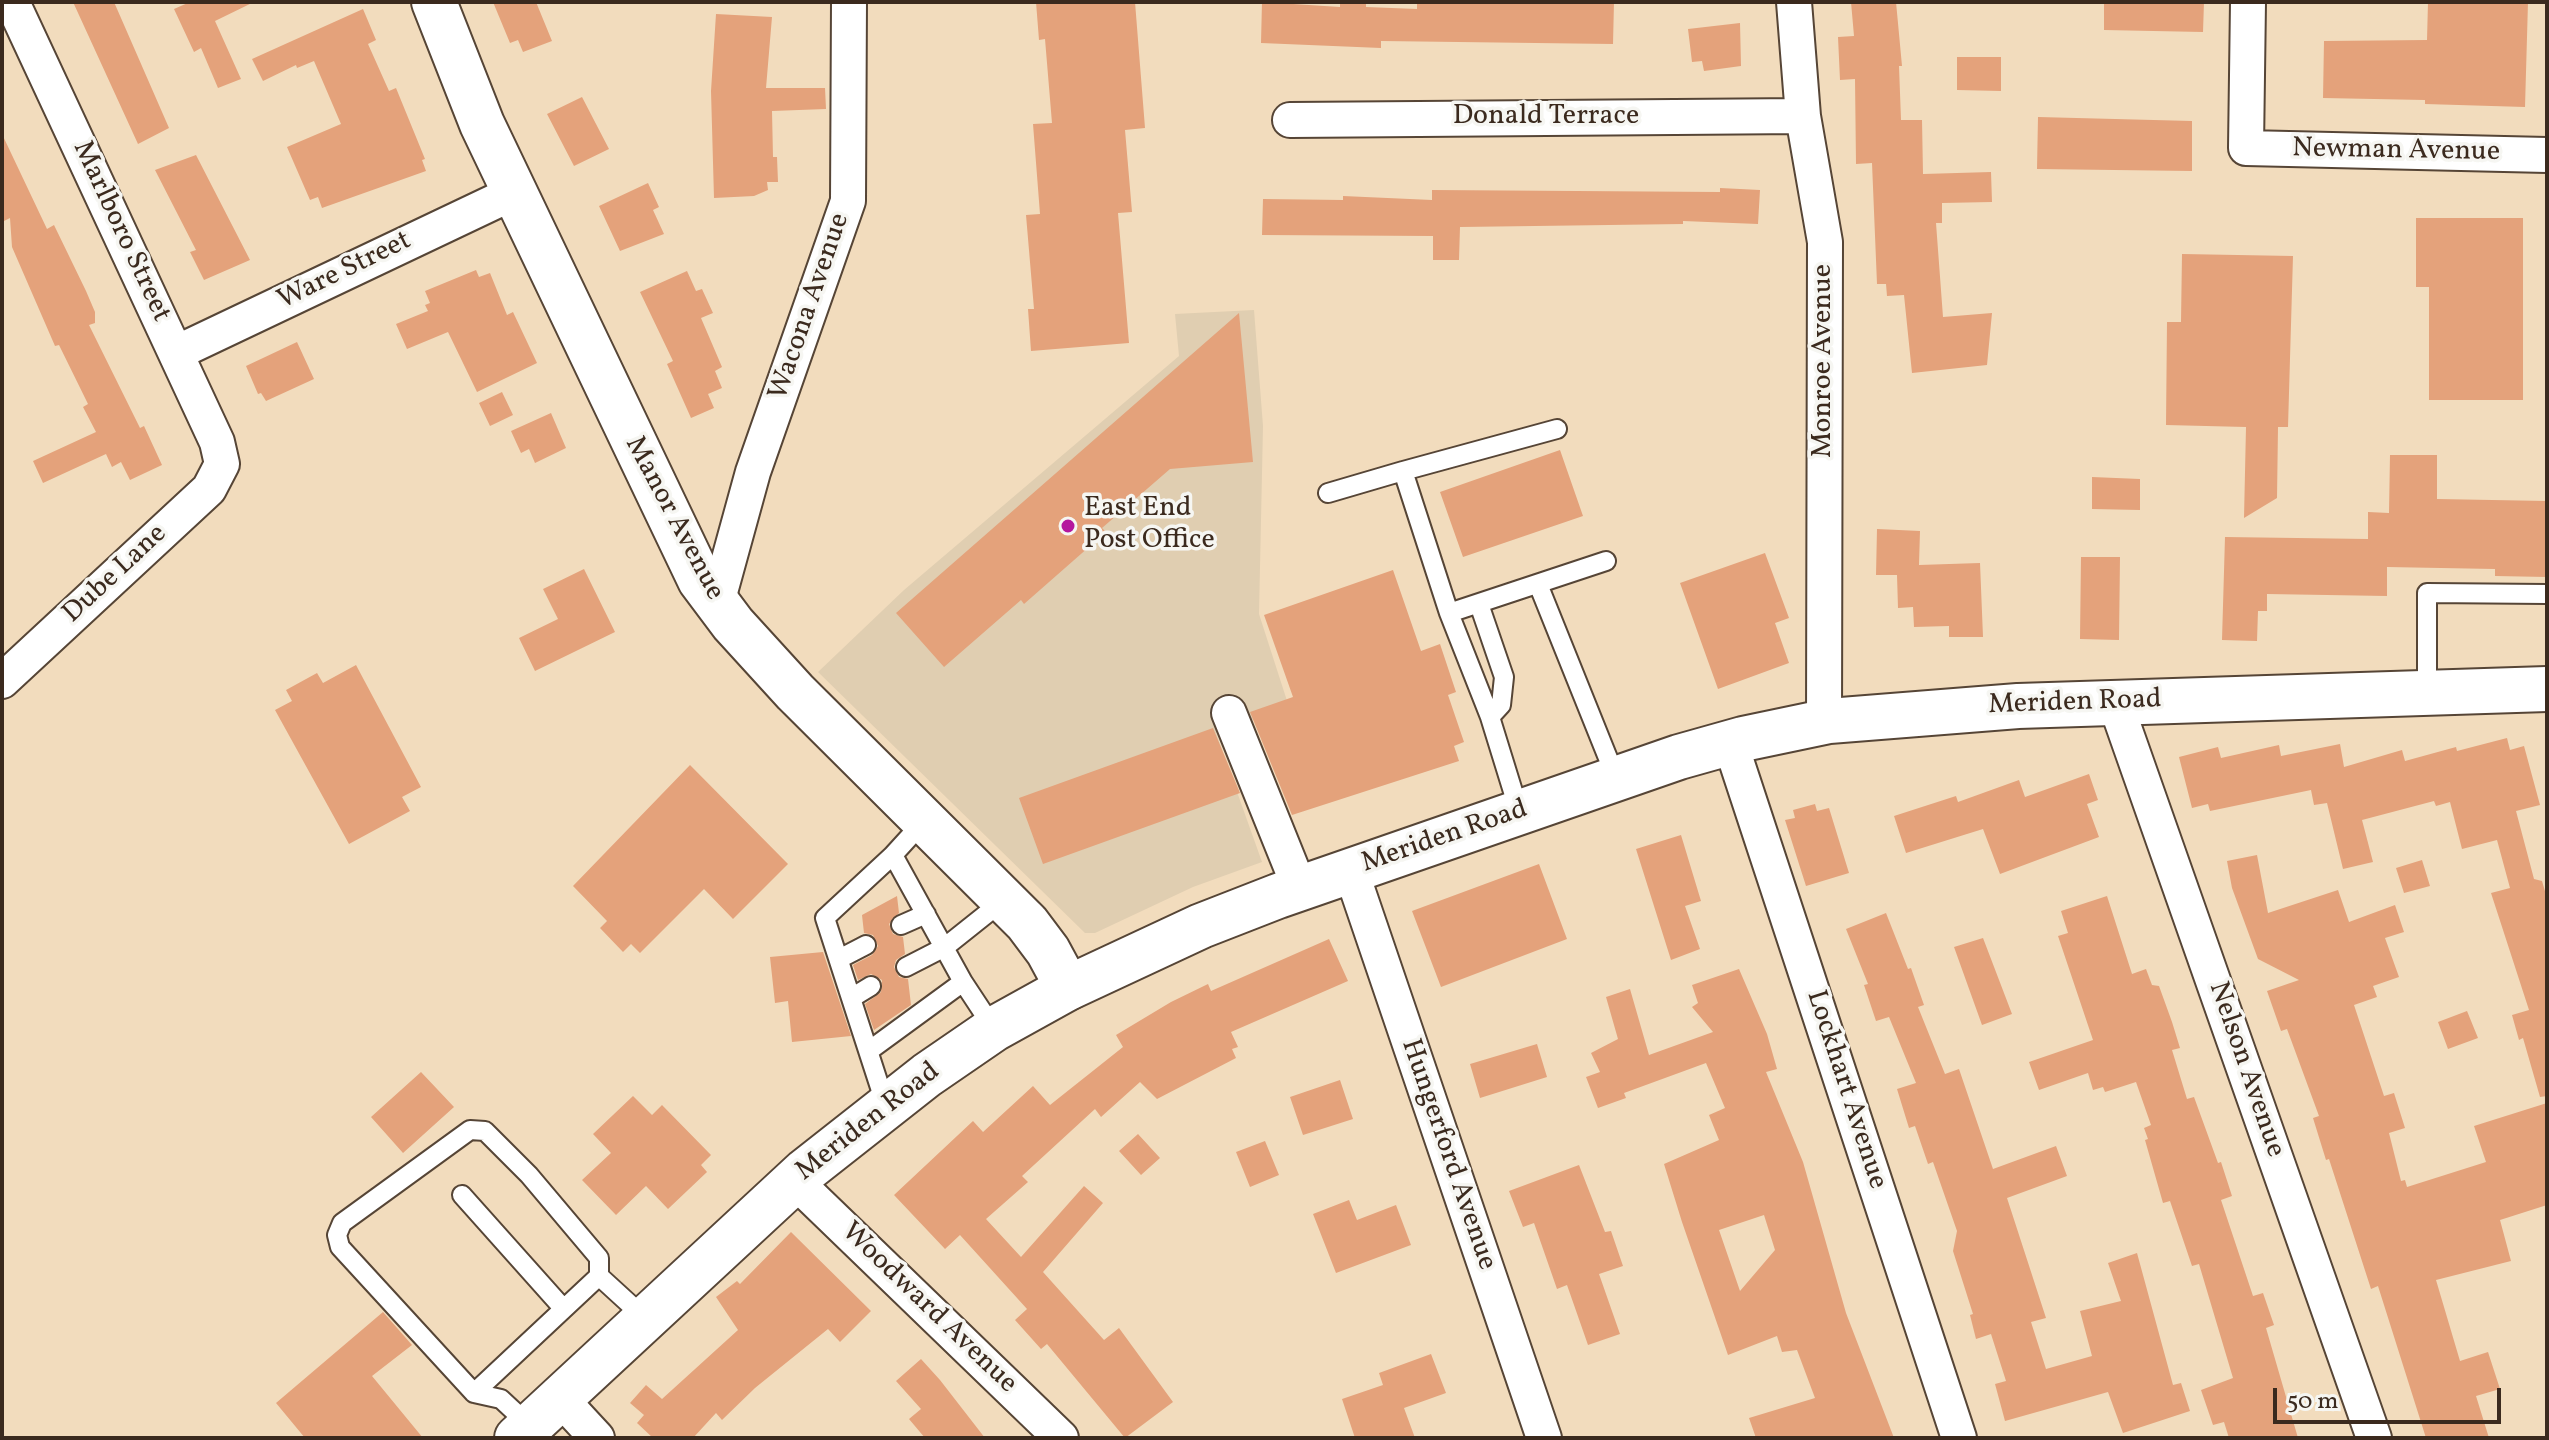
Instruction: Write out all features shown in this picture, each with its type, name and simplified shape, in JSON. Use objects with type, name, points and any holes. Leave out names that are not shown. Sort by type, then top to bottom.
[{"type":"main road","name":"Manor Avenue","points":[[434,2],[466,87],[515,192],[685,553],[717,603],[786,683],[1038,937],[1068,988]]},
{"type":"main road","name":"Meriden Road","points":[[536,1421],[795,1181],[886,1106],[994,1029],[1068,988],[1201,926],[1300,889],[1616,778],[1730,742],[1824,722],[1960,709],[2547,689]]},
{"type":"street","name":"Marlboro Street","points":[[12,2],[217,442],[222,464]]},
{"type":"street","name":"Wacona Avenue","points":[[717,603],[753,472],[848,201],[849,2]]},
{"type":"street","name":"Monroe Avenue","points":[[1794,2],[1803,116],[1825,242],[1824,722]]},
{"type":"street","name":"Newman Avenue","points":[[2248,2],[2246,148],[2547,155]]},
{"type":"street","name":"Donald Terrace","points":[[1290,120],[1803,116]]},
{"type":"street","name":"Ware Street","points":[[176,353],[515,192]]},
{"type":"street","name":"Dube Lane","points":[[2,681],[209,489],[222,464]]},
{"type":"street","name":"Nelson Avenue","points":[[2115,702],[2374,1438]]},
{"type":"street","points":[[1229,713],[1300,889]]},
{"type":"street","name":"Lockhart Avenue","points":[[1730,742],[1959,1438]]},
{"type":"street","name":"Hungerford Avenue","points":[[1351,871],[1544,1438]]},
{"type":"street","name":"Woodward Avenue","points":[[795,1181],[1061,1438]]},
{"type":"street","points":[[536,1421],[597,1438]]},
{"type":"lane","points":[[1328,493],[1557,429]]},
{"type":"lane","points":[[1403,471],[1449,613],[1490,717],[1519,811]]},
{"type":"lane","points":[[1449,613],[1606,561]]},
{"type":"lane","points":[[1538,584],[1616,778]]},
{"type":"lane","points":[[2427,695],[2427,593],[2547,594]]},
{"type":"lane","points":[[1479,604],[1504,677],[1501,705],[1490,717]]},
{"type":"lane","points":[[886,1106],[825,918],[893,855],[924,821]]},
{"type":"lane","points":[[893,855],[963,982],[994,1029]]},
{"type":"lane","points":[[906,967],[945,947],[1004,900]]},
{"type":"lane","points":[[901,925],[926,914]]},
{"type":"lane","points":[[839,959],[866,945]]},
{"type":"lane","points":[[870,1050],[963,982]]},
{"type":"lane","points":[[853,997],[871,986]]},
{"type":"lane","points":[[536,1421],[501,1399],[474,1393],[340,1247],[337,1235],[342,1223],[470,1130],[485,1131],[529,1175],[599,1258],[599,1276],[646,1319]]},
{"type":"lane","points":[[462,1195],[562,1307]]},
{"type":"lane","points":[[474,1393],[562,1307],[599,1276]]},
{"type":"shaded area","points":[[1254,310],[1263,426],[1259,614],[1289,707],[1216,733],[1262,862],[1193,887],[1095,933],[1085,933],[818,672],[904,590],[1179,356],[1175,314]]},
{"type":"building","points":[[73,2],[114,2],[169,128],[138,144]]},
{"type":"building","points":[[190,2],[254,2],[215,21],[241,79],[218,88],[201,48],[194,52],[174,9]]},
{"type":"building","points":[[493,2],[536,2],[552,41],[523,52],[518,40],[510,43]]},
{"type":"building","points":[[1036,2],[1135,2],[1145,128],[1125,130],[1132,212],[1118,213],[1129,343],[1031,351],[1028,309],[1034,309],[1026,215],[1040,214],[1033,124],[1052,123],[1045,39],[1039,40]]},
{"type":"building","points":[[1262,2],[1340,7],[1340,2],[1366,2],[1366,7],[1417,9],[1417,2],[1614,2],[1613,44],[1381,41],[1381,48],[1261,43]]},
{"type":"building","points":[[1851,2],[1896,2],[1902,66],[1899,66],[1901,120],[1922,120],[1923,174],[1991,172],[1992,202],[1942,203],[1942,223],[1936,223],[1943,317],[1992,313],[1987,365],[1912,373],[1904,295],[1887,296],[1886,284],[1877,284],[1872,163],[1856,164],[1855,79],[1840,80],[1838,37],[1854,36]]},
{"type":"building","points":[[2104,2],[2204,2],[2203,32],[2104,30]]},
{"type":"building","points":[[2428,2],[2528,2],[2525,107],[2425,104],[2425,100],[2323,98],[2324,41],[2427,40]]},
{"type":"building","points":[[363,9],[376,40],[368,44],[389,91],[396,88],[425,159],[422,160],[426,171],[322,208],[318,197],[310,200],[287,147],[341,124],[314,61],[297,68],[296,65],[263,81],[252,59]]},
{"type":"building","points":[[716,14],[772,17],[766,88],[825,88],[826,109],[772,111],[773,157],[777,157],[778,182],[767,182],[768,190],[754,196],[714,198],[711,91]]},
{"type":"building","points":[[1740,23],[1741,66],[1704,71],[1702,61],[1692,62],[1688,29]]},
{"type":"building","points":[[1957,57],[2001,57],[2001,91],[1957,90]]},
{"type":"building","points":[[582,97],[609,149],[574,166],[547,114]]},
{"type":"building","points":[[2038,117],[2192,121],[2192,171],[2037,169]]},
{"type":"building","points":[[2,134],[47,229],[54,225],[86,291],[95,312],[95,323],[89,325],[140,428],[144,426],[162,465],[130,480],[121,462],[112,467],[106,454],[43,483],[33,461],[96,432],[83,407],[88,404],[59,345],[55,346],[12,247],[10,218],[2,222]]},
{"type":"building","points":[[196,155],[250,260],[204,280],[190,252],[196,250],[155,170]]},
{"type":"building","points":[[648,183],[659,207],[653,210],[664,234],[620,251],[599,206]]},
{"type":"building","points":[[1720,188],[1760,190],[1758,224],[1683,221],[1683,224],[1460,227],[1459,260],[1433,260],[1433,236],[1262,235],[1263,199],[1343,200],[1343,196],[1432,200],[1432,190],[1720,192]]},
{"type":"building","points":[[2416,218],[2523,218],[2523,400],[2429,400],[2429,287],[2416,287]]},
{"type":"building","points":[[2182,254],[2293,256],[2288,427],[2278,427],[2277,498],[2244,518],[2246,427],[2166,425],[2167,322],[2181,322]]},
{"type":"building","points":[[476,270],[479,277],[490,273],[507,315],[513,312],[537,363],[477,392],[448,332],[407,349],[396,324],[428,311],[425,305],[430,303],[425,291]]},
{"type":"building","points":[[687,271],[696,291],[702,289],[713,313],[701,318],[722,367],[715,371],[722,388],[708,394],[714,408],[691,418],[667,364],[673,361],[640,292]]},
{"type":"building","points":[[1239,313],[1253,462],[1170,469],[1102,528],[1106,532],[1024,604],[1021,600],[944,667],[896,613]]},
{"type":"building","points":[[297,342],[314,379],[266,401],[261,393],[258,394],[246,366]]},
{"type":"building","points":[[502,392],[513,415],[490,426],[479,403]]},
{"type":"building","points":[[551,413],[566,448],[535,463],[529,449],[521,453],[511,431]]},
{"type":"building","points":[[1560,450],[1583,516],[1463,557],[1440,492]]},
{"type":"building","points":[[2390,455],[2437,455],[2437,499],[2547,501],[2547,577],[2495,576],[2495,569],[2387,567],[2387,596],[2267,594],[2267,611],[2258,611],[2257,641],[2222,640],[2225,537],[2368,539],[2368,512],[2389,513]]},
{"type":"building","points":[[2092,477],[2140,479],[2140,510],[2092,509]]},
{"type":"building","points":[[1877,529],[1920,531],[1919,565],[1980,563],[1983,637],[1949,637],[1949,626],[1914,627],[1913,607],[1898,608],[1897,575],[1876,575]]},
{"type":"building","points":[[1765,553],[1789,618],[1775,623],[1789,663],[1718,689],[1680,583]]},
{"type":"building","points":[[2081,557],[2120,557],[2119,640],[2080,639]]},
{"type":"building","points":[[584,569],[615,632],[535,671],[519,638],[558,619],[543,589]]},
{"type":"building","points":[[1393,570],[1421,651],[1440,644],[1456,692],[1448,695],[1464,742],[1454,746],[1459,761],[1292,815],[1250,712],[1293,697],[1264,615]]},
{"type":"building","points":[[356,665],[421,787],[402,797],[410,811],[349,844],[275,710],[292,701],[286,690],[317,673],[323,683]]},
{"type":"building","points":[[1213,728],[1240,793],[1043,864],[1019,798]]},
{"type":"building","points":[[2507,738],[2510,750],[2524,746],[2540,805],[2516,811],[2534,879],[2542,881],[2547,898],[2547,1096],[2540,1097],[2523,1038],[2519,1040],[2512,1015],[2529,1010],[2491,893],[2510,888],[2497,840],[2462,849],[2450,802],[2436,806],[2434,801],[2362,820],[2373,862],[2343,869],[2327,803],[2314,805],[2311,790],[2210,811],[2208,804],[2192,808],[2179,757],[2218,747],[2221,758],[2279,745],[2281,756],[2340,744],[2344,767],[2402,750],[2405,761],[2456,747],[2457,751]]},
{"type":"building","points":[[690,765],[788,864],[733,919],[704,889],[640,953],[631,944],[623,952],[600,928],[607,921],[573,886]]},
{"type":"building","points":[[2089,774],[2098,800],[2087,804],[2099,837],[2000,874],[1983,829],[1906,853],[1894,816],[1956,796],[1958,802],[2019,780],[2025,797]]},
{"type":"building","points":[[1815,804],[1817,811],[1829,808],[1849,873],[1806,886],[1785,820],[1795,818],[1793,810]]},
{"type":"building","points":[[1681,835],[1701,901],[1685,906],[1700,949],[1671,960],[1636,849]]},
{"type":"building","points":[[2257,855],[2268,913],[2338,890],[2349,922],[2395,905],[2404,932],[2385,938],[2399,977],[2373,986],[2377,997],[2354,1005],[2384,1096],[2394,1093],[2405,1128],[2389,1133],[2401,1181],[2405,1180],[2407,1187],[2486,1162],[2474,1126],[2547,1103],[2547,1205],[2500,1220],[2511,1261],[2436,1280],[2460,1361],[2488,1352],[2500,1389],[2476,1396],[2489,1438],[2426,1438],[2378,1286],[2371,1289],[2329,1159],[2326,1160],[2313,1118],[2319,1116],[2287,1029],[2281,1031],[2267,991],[2299,980],[2258,959],[2232,888],[2227,861]]},
{"type":"building","points":[[2422,860],[2430,886],[2404,893],[2396,868]]},
{"type":"building","points":[[1539,864],[1567,939],[1441,987],[1412,911]]},
{"type":"building","points":[[897,896],[899,913],[889,924],[893,934],[903,937],[905,954],[896,960],[894,967],[899,977],[908,979],[911,1005],[874,1030],[865,1004],[881,992],[882,980],[871,974],[858,980],[853,965],[872,955],[878,946],[873,935],[864,933],[862,915]]},
{"type":"building","points":[[2107,896],[2132,974],[2146,969],[2152,985],[2159,986],[2172,1022],[2180,1048],[2172,1050],[2187,1099],[2194,1097],[2232,1196],[2221,1200],[2253,1296],[2263,1293],[2274,1325],[2266,1328],[2298,1438],[2229,1438],[2224,1422],[2213,1425],[2201,1390],[2233,1378],[2199,1264],[2192,1266],[2170,1201],[2163,1203],[2145,1140],[2148,1139],[2144,1128],[2151,1125],[2136,1082],[2105,1092],[2103,1087],[2093,1090],[2088,1073],[2039,1090],[2029,1062],[2093,1040],[2058,936],[2068,933],[2061,911]]},
{"type":"building","points":[[1886,913],[1908,969],[1911,968],[1924,1005],[1918,1007],[1945,1074],[1959,1069],[1993,1169],[2056,1146],[2067,1176],[2007,1198],[2046,1318],[2031,1322],[2046,1369],[2092,1356],[2080,1311],[2121,1301],[2108,1263],[2137,1253],[2173,1385],[2181,1383],[2190,1411],[2123,1433],[2108,1392],[2005,1421],[1995,1384],[2006,1381],[1991,1334],[1976,1339],[1970,1315],[1973,1314],[1953,1251],[1957,1231],[1933,1162],[1928,1164],[1915,1126],[1909,1128],[1897,1089],[1916,1083],[1889,1017],[1876,1021],[1864,985],[1868,984],[1846,929]]},
{"type":"building","points":[[1983,938],[2012,1014],[1982,1025],[1954,947]]},
{"type":"building","points":[[1329,939],[1348,981],[1231,1032],[1238,1047],[1232,1049],[1236,1058],[1157,1099],[1140,1082],[1101,1117],[1095,1109],[1022,1176],[1028,1182],[986,1219],[1021,1257],[1084,1186],[1103,1203],[1043,1272],[1104,1340],[1119,1328],[1173,1402],[1125,1438],[1047,1344],[1041,1349],[1015,1320],[1027,1309],[960,1235],[945,1249],[894,1195],[973,1121],[983,1132],[1033,1086],[1050,1105],[1123,1047],[1116,1035],[1171,1002],[1208,984],[1211,991]]},
{"type":"building","points":[[823,952],[851,1036],[792,1042],[788,1001],[775,1003],[770,957]]},
{"type":"building","points":[[1739,969],[1767,1034],[1777,1069],[1766,1072],[1803,1162],[1846,1313],[1894,1438],[1756,1438],[1749,1418],[1815,1398],[1797,1350],[1782,1352],[1777,1336],[1728,1355],[1682,1222],[1664,1164],[1719,1140],[1709,1115],[1725,1108],[1706,1063],[1624,1093],[1626,1098],[1598,1108],[1586,1077],[1600,1072],[1591,1053],[1618,1039],[1606,997],[1630,989],[1649,1055],[1713,1032],[1692,1007],[1698,1003],[1692,985]],"holes":[[[1764,1215],[1775,1250],[1740,1291],[1719,1230]]]},
{"type":"building","points":[[2467,1011],[2478,1038],[2448,1049],[2438,1022]]},
{"type":"building","points":[[1537,1044],[1547,1077],[1480,1098],[1470,1064]]},
{"type":"building","points":[[421,1072],[454,1107],[403,1153],[371,1117]]},
{"type":"building","points":[[1340,1080],[1353,1119],[1303,1135],[1290,1097]]},
{"type":"building","points":[[633,1096],[652,1115],[662,1105],[711,1155],[701,1165],[707,1172],[668,1209],[646,1186],[616,1215],[582,1180],[611,1153],[593,1134]]},
{"type":"building","points":[[1138,1134],[1160,1158],[1141,1175],[1119,1151]]},
{"type":"building","points":[[1265,1141],[1279,1175],[1250,1187],[1236,1152]]},
{"type":"building","points":[[1579,1165],[1605,1232],[1611,1231],[1623,1266],[1599,1274],[1620,1334],[1588,1345],[1567,1285],[1557,1289],[1534,1223],[1523,1227],[1509,1191]]},
{"type":"building","points":[[1349,1200],[1357,1220],[1396,1205],[1411,1245],[1336,1273],[1313,1214]]},
{"type":"building","points":[[791,1232],[871,1311],[840,1342],[828,1329],[755,1388],[722,1420],[716,1413],[693,1438],[653,1438],[637,1423],[644,1415],[630,1403],[646,1385],[662,1399],[738,1330],[716,1297],[737,1281],[740,1284]]},
{"type":"building","points":[[383,1312],[412,1345],[372,1376],[423,1438],[305,1438],[276,1403]]},
{"type":"building","points":[[1431,1354],[1446,1393],[1404,1408],[1415,1438],[1355,1438],[1342,1399],[1383,1385],[1379,1373]]},
{"type":"building","points":[[921,1359],[985,1438],[925,1438],[909,1419],[921,1409],[896,1381]]},
{"type":"place","name":"East End Post Office","points":[[1068,526]]}]
